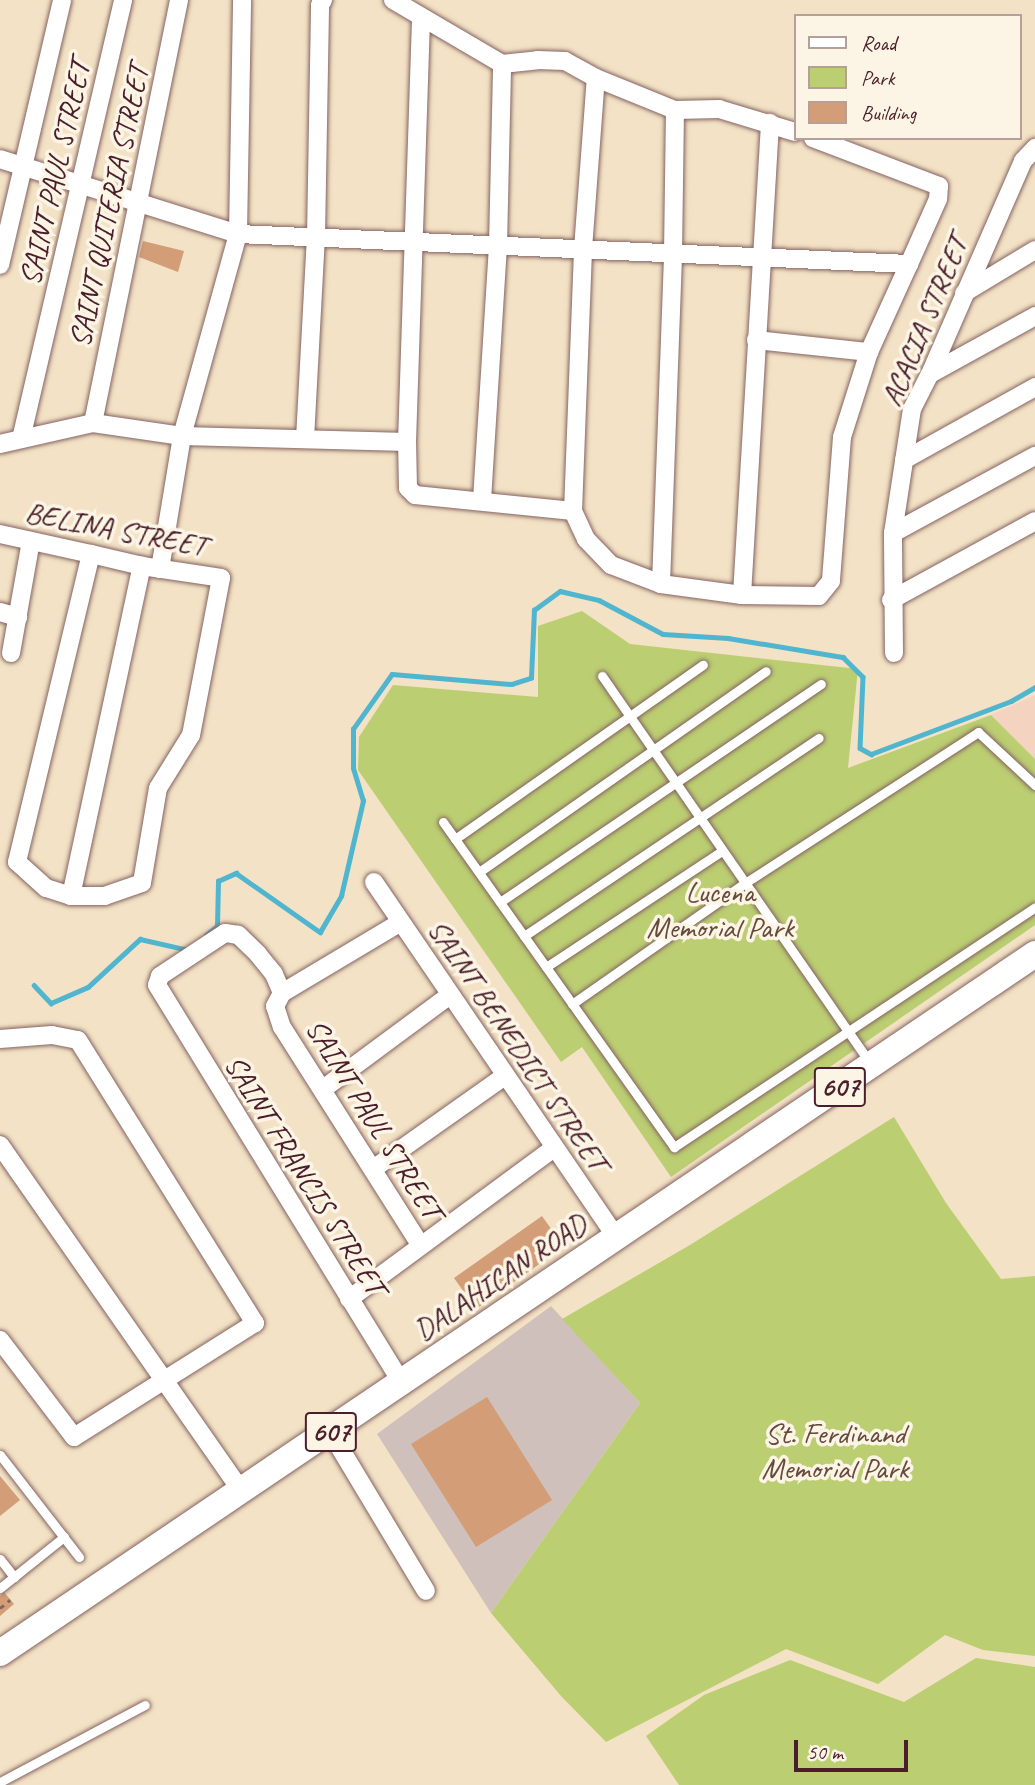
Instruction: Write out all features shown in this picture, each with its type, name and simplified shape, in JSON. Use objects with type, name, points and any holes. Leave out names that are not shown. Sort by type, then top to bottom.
[{"type":"main road","name":"DALAHICAN ROAD","points":[[0,1653],[331,1433],[1035,954]]},
{"type":"street","points":[[0,265],[62,0]]},
{"type":"street","name":"SAINT PAUL STREET","points":[[22,439],[123,0]]},
{"type":"street","name":"SAINT QUITERIA STREET","points":[[93,423],[179,0]]},
{"type":"street","points":[[91,554],[17,862],[46,888],[71,896],[182,436],[238,234],[242,0]]},
{"type":"street","points":[[305,439],[316,238],[320,5],[323,0]]},
{"type":"street","points":[[393,0],[502,64],[538,60],[565,61],[596,78],[675,110],[719,109],[794,132]]},
{"type":"street","points":[[421,16],[407,442],[408,488],[415,495],[573,511]]},
{"type":"street","points":[[482,500],[498,246],[502,64]]},
{"type":"street","points":[[596,78],[583,249],[573,511],[586,539],[611,565],[661,584],[742,595],[819,596],[831,581],[842,437],[869,352],[938,199],[939,186],[818,140]]},
{"type":"street","points":[[661,584],[673,253],[675,110]]},
{"type":"street","points":[[742,595],[770,123]]},
{"type":"street","name":"ACACIA STREET","points":[[894,653],[891,600],[893,533],[912,409],[1024,161],[1035,148]]},
{"type":"street","points":[[0,159],[238,234],[909,264]]},
{"type":"street","points":[[964,293],[1035,250]]},
{"type":"street","points":[[930,374],[1035,316]]},
{"type":"street","points":[[756,340],[869,352]]},
{"type":"street","points":[[904,460],[1035,387]]},
{"type":"street","points":[[0,444],[93,423],[182,436],[407,442]]},
{"type":"street","points":[[893,533],[1035,456]]},
{"type":"street","points":[[891,600],[1035,521]]},
{"type":"street","name":"BELINA STREET","points":[[0,534],[151,568],[220,578],[191,735],[158,788],[142,883],[105,896],[71,896]]},
{"type":"street","points":[[11,653],[9,615],[31,541]]},
{"type":"street","name":"SAINT BENEDICT STREET","points":[[374,882],[617,1238]]},
{"type":"street","name":"SAINT PAUL STREET","points":[[401,922],[282,993],[275,1006],[282,1027],[421,1246]]},
{"type":"street","name":"SAINT FRANCIS STREET","points":[[282,993],[274,974],[258,954],[237,935],[225,933],[160,976],[157,985],[402,1384]]},
{"type":"street","points":[[323,1089],[450,995]]},
{"type":"street","points":[[0,1039],[52,1035],[78,1040],[255,1323],[74,1437],[0,1339]]},
{"type":"street","points":[[373,1168],[505,1076]]},
{"type":"street","points":[[0,1145],[243,1492]]},
{"type":"street","points":[[349,1299],[554,1148]]},
{"type":"street","points":[[331,1433],[426,1591]]},
{"type":"lane","points":[[455,839],[703,665]]},
{"type":"lane","points":[[479,873],[766,671]]},
{"type":"lane","points":[[601,676],[871,1065]]},
{"type":"lane","points":[[500,902],[821,684]]},
{"type":"lane","points":[[572,1004],[745,883],[978,732],[1035,785]]},
{"type":"lane","points":[[524,936],[819,738]]},
{"type":"lane","points":[[443,822],[674,1147],[1035,907]]},
{"type":"lane","points":[[546,967],[722,851]]},
{"type":"lane","points":[[0,1455],[79,1557]]},
{"type":"lane","points":[[0,1588],[64,1537]]},
{"type":"lane","points":[[0,1559],[14,1577]]},
{"type":"lane","points":[[0,1782],[145,1705]]},
{"type":"path","points":[[0,1608],[10,1600]]},
{"type":"shaded area","points":[[1035,695],[1035,759],[991,715]]},
{"type":"shaded area","points":[[551,1306],[640,1403],[491,1613],[377,1434]]},
{"type":"green space","name":"Lucena Memorial Park","points":[[582,611],[630,644],[858,669],[848,768],[991,715],[1035,759],[1035,925],[671,1177],[582,1047],[561,1062],[358,770],[359,737],[393,685],[538,697],[538,626]]},
{"type":"green space","name":"St. Ferdinand Memorial Park","points":[[894,1117],[946,1203],[1001,1279],[1035,1276],[1035,1656],[983,1650],[945,1635],[878,1684],[786,1649],[606,1742],[561,1696],[491,1613],[640,1403],[562,1319],[690,1245]]},
{"type":"green space","points":[[976,1658],[1035,1667],[1035,1785],[679,1785],[646,1736],[704,1695],[790,1660],[904,1702]]},
{"type":"building","points":[[143,241],[184,251],[178,272],[139,257]]},
{"type":"building","points":[[542,1216],[554,1233],[542,1241],[552,1255],[476,1309],[454,1278]]},
{"type":"building","points":[[487,1397],[552,1500],[476,1547],[411,1444]]},
{"type":"building","points":[[0,1476],[20,1500],[0,1516]]},
{"type":"building","points":[[4,1592],[14,1604],[0,1616],[0,1596]]},
{"type":"waterway","points":[[206,935],[217,926],[218,881],[236,873],[320,932],[341,896],[363,801],[353,768],[353,729],[392,674],[512,684],[531,678],[534,610],[560,591],[599,600],[663,634],[728,638],[843,657],[863,677],[860,748],[871,754],[1011,701],[1035,687]]},
{"type":"waterway","points":[[34,985],[51,1003],[88,987],[140,939],[189,950]]}]
